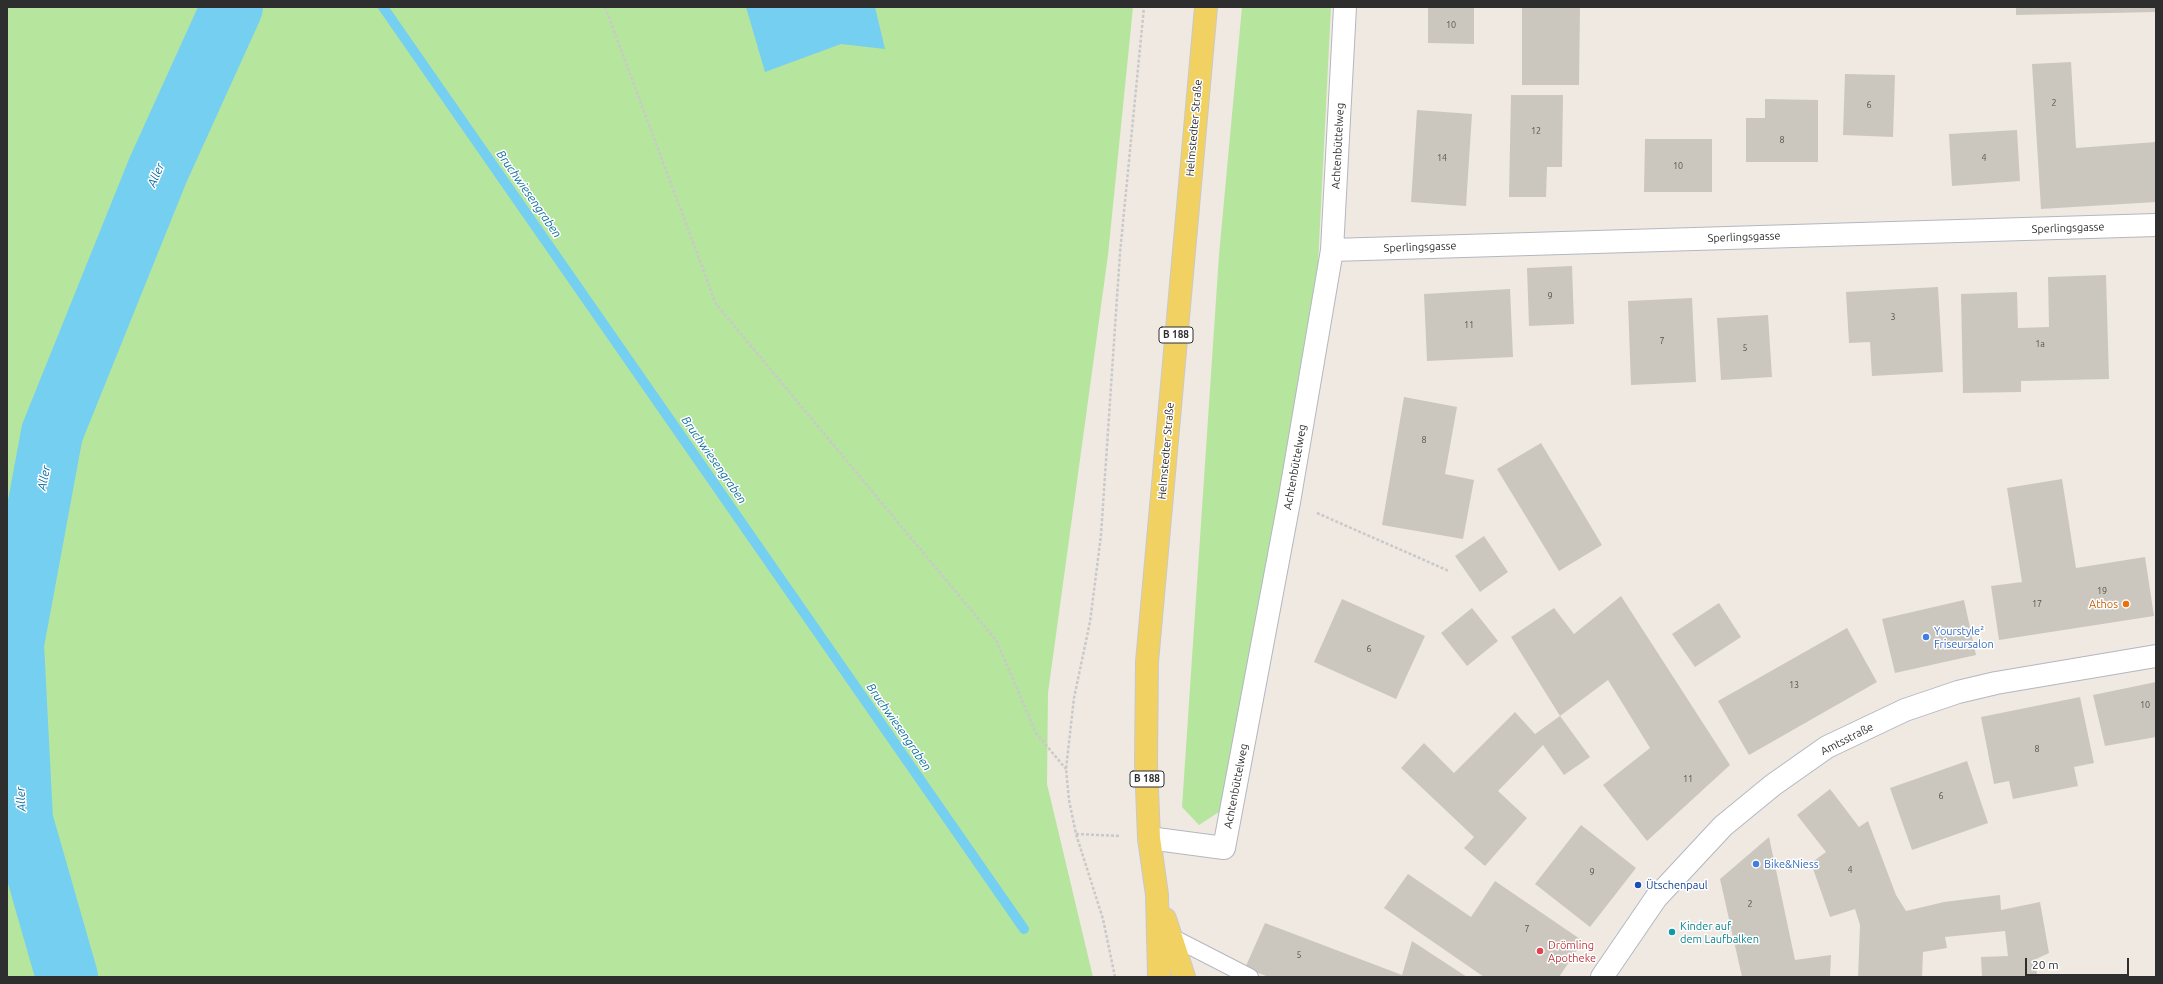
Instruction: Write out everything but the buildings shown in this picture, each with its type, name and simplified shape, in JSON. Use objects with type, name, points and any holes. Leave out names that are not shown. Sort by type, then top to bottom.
[{"type":"main road","name":"Helmstedter Straße","points":[[1159,977],[1157,895],[1149,838],[1146,762],[1147,662],[1206,7]]},
{"type":"main road","name":"Helmstedter Straße","points":[[1157,895],[1184,977]]},
{"type":"street","name":"Achtenbüttelweg","points":[[1149,838],[1224,848],[1289,502],[1332,250],[1345,7]]},
{"type":"street","name":"Sperlingsgasse","points":[[1332,250],[2156,225]]},
{"type":"street","name":"Amtsstraße","points":[[1602,977],[1656,898],[1723,826],[1773,785],[1827,747],[1905,710],[1958,692],[1996,683],[2156,656]]},
{"type":"lane","points":[[1170,936],[1250,977]]},
{"type":"path","points":[[605,7],[716,304],[996,640],[1036,733],[1066,770]]},
{"type":"path","points":[[1115,977],[1103,919],[1076,834],[1069,800],[1066,770],[1074,698],[1090,622],[1101,535],[1120,253],[1144,7]]},
{"type":"path","points":[[1289,502],[1449,571]]},
{"type":"path","points":[[1076,834],[1149,838]]},
{"type":"green space","points":[[7,7],[1133,7],[1108,255],[1048,693],[1047,784],[1093,977],[7,977]]},
{"type":"green space","points":[[1242,7],[1331,7],[1318,264],[1225,808],[1199,825],[1182,807],[1219,255]]},
{"type":"water","points":[[746,7],[875,7],[885,49],[841,44],[765,72]]},
{"type":"waterway","name":"Aller","points":[[67,977],[22,820],[13,644],[52,433],[158,170],[232,7]]},
{"type":"waterway","name":"Bruchwiesengraben","points":[[383,7],[1024,929]]},
{"type":"place","name":"Athos","points":[[2126,604]]},
{"type":"place","name":"Yourstyle² Friseursalon","points":[[1926,637]]},
{"type":"place","name":"Bike&Niess","points":[[1756,864]]},
{"type":"place","name":"Ütschenpaul","points":[[1638,885]]},
{"type":"place","name":"Kinder auf dem Laufbalken","points":[[1672,932]]},
{"type":"place","name":"Drömling Apotheke","points":[[1540,951]]}]
